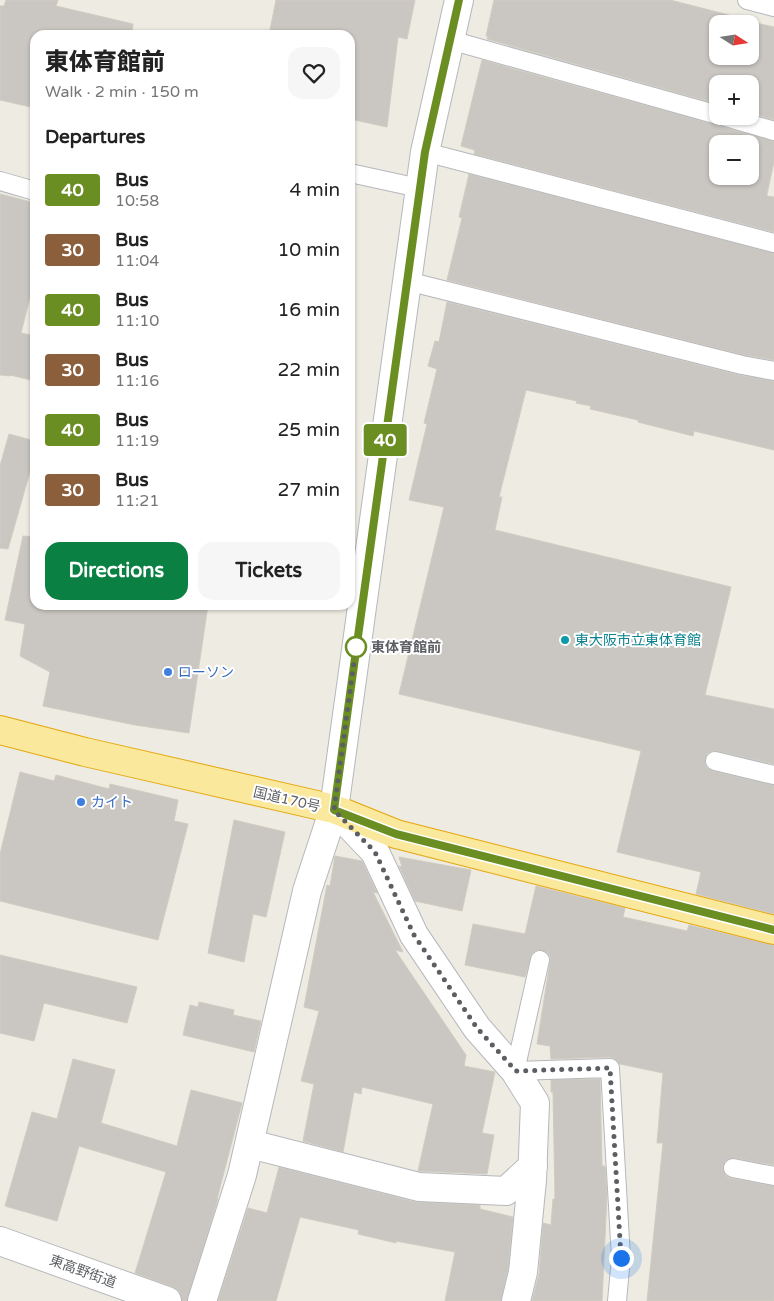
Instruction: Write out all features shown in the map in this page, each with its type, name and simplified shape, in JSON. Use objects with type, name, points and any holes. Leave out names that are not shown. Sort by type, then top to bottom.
[{"type":"highway","name":"国道170号","points":[[0,730],[85,752],[334,810],[396,834],[774,930]]},
{"type":"street","points":[[202,1301],[242,1175],[308,891],[334,810],[419,188],[425,152],[459,0]]},
{"type":"street","points":[[334,810],[375,852],[414,935],[477,1028],[516,1071],[535,1103],[533,1166],[523,1272],[516,1301]]},
{"type":"street","points":[[250,1144],[419,1188],[506,1191],[533,1166]]},
{"type":"street","name":"東高野街道","points":[[0,1241],[167,1301]]},
{"type":"lane","points":[[747,0],[774,7]]},
{"type":"lane","points":[[450,40],[709,112]]},
{"type":"lane","points":[[754,125],[774,131]]},
{"type":"lane","points":[[425,152],[774,243]]},
{"type":"lane","points":[[355,174],[419,188]]},
{"type":"lane","points":[[0,181],[30,190]]},
{"type":"lane","points":[[407,281],[774,371]]},
{"type":"lane","points":[[715,761],[774,775]]},
{"type":"lane","points":[[540,960],[516,1071],[610,1068],[621,1258],[617,1301]]},
{"type":"lane","points":[[733,1168],[774,1176]]},
{"type":"building","points":[[6,0],[58,0],[56,6],[133,24],[132,30],[30,30],[30,107],[0,100],[0,6],[4,6]]},
{"type":"building","points":[[276,0],[415,0],[407,39],[398,37],[387,127],[355,120],[355,30],[270,30]]},
{"type":"building","points":[[494,0],[670,0],[729,15],[709,15],[709,65],[759,65],[759,24],[774,27],[774,120],[759,116],[759,75],[709,75],[709,101],[487,39],[488,36],[486,36]]},
{"type":"building","points":[[482,60],[709,123],[709,125],[716,125],[752,135],[709,135],[709,185],[759,185],[759,137],[774,141],[774,162],[767,196],[774,197],[774,232],[474,154],[475,150],[461,146]]},
{"type":"building","points":[[469,174],[774,253],[774,360],[744,355],[447,280],[462,218],[459,217]]},
{"type":"building","points":[[0,194],[30,202],[30,297],[21,333],[30,335],[30,380],[10,375],[0,375]]},
{"type":"building","points":[[447,302],[739,375],[774,381],[774,450],[694,431],[693,436],[638,422],[638,420],[590,409],[591,406],[576,403],[577,401],[526,390],[499,497],[502,497],[495,530],[731,587],[705,695],[774,709],[774,764],[712,751],[707,754],[705,764],[707,768],[713,771],[774,785],[774,914],[696,894],[701,872],[617,852],[641,751],[399,694],[444,507],[409,500],[427,424],[424,423],[437,369],[428,366],[435,341],[439,342]]},
{"type":"building","points":[[9,434],[30,440],[30,472],[8,549],[0,548],[0,466]]},
{"type":"building","points":[[23,536],[30,537],[30,610],[207,610],[189,733],[135,725],[43,706],[50,672],[20,656],[25,624],[5,620]]},
{"type":"building","points":[[20,772],[54,781],[56,775],[109,789],[110,784],[178,800],[174,821],[188,824],[158,940],[0,901],[0,854]]},
{"type":"building","points":[[234,820],[285,832],[266,917],[253,914],[244,962],[208,953]]},
{"type":"building","points":[[335,856],[362,861],[377,893],[373,892],[403,952],[395,950],[466,1055],[464,1066],[495,1072],[482,1133],[494,1135],[487,1174],[418,1171],[433,1104],[362,1087],[361,1094],[354,1092],[343,1152],[303,1141],[314,1084],[301,1081],[319,1011],[304,1007],[327,885],[330,886]]},
{"type":"building","points":[[399,857],[471,870],[462,911],[415,901],[399,866],[402,867]]},
{"type":"building","points":[[536,886],[625,908],[623,917],[687,931],[689,925],[774,945],[774,1165],[735,1158],[725,1161],[723,1166],[726,1176],[730,1178],[774,1186],[774,1301],[647,1301],[663,1143],[657,1143],[663,1073],[620,1064],[610,1057],[551,1059],[550,1046],[537,1044],[550,962],[550,956],[547,952],[537,950],[532,953],[525,977],[465,965],[473,924],[525,934]]},
{"type":"building","points":[[0,955],[137,987],[127,1023],[44,1003],[34,1041],[0,1033]]},
{"type":"building","points":[[199,1002],[234,1010],[233,1015],[261,1021],[254,1052],[183,1035],[190,1005],[198,1007]]},
{"type":"building","points":[[73,1059],[115,1070],[101,1123],[177,1146],[191,1090],[242,1103],[218,1199],[187,1301],[182,1301],[179,1291],[173,1287],[135,1273],[166,1172],[79,1146],[57,1221],[5,1206],[32,1112],[57,1119]]},
{"type":"building","points":[[600,1079],[602,1166],[605,1166],[607,1195],[602,1301],[532,1301],[539,1274],[543,1223],[551,1225],[553,1199],[555,1199],[553,1092],[551,1092],[551,1080]]},
{"type":"building","points":[[279,1167],[415,1202],[480,1205],[480,1209],[513,1217],[508,1269],[501,1301],[445,1301],[455,1252],[396,1241],[396,1243],[358,1234],[359,1230],[300,1217],[276,1301],[218,1301],[248,1208],[267,1213]]},
{"type":"bus line","name":"40","points":[[459,0],[425,152],[334,810],[396,834],[774,930]]},
{"type":"place","name":"東大阪市立東体育館","points":[[565,640]]},
{"type":"place","name":"東体育館前","points":[[356,647]]},
{"type":"place","name":"ローソン","points":[[168,672]]},
{"type":"place","name":"カイト","points":[[81,802]]},
{"type":"route","points":[[356,647],[334,810],[375,852],[414,935],[477,1028],[516,1071],[610,1068],[621,1258]]}]
